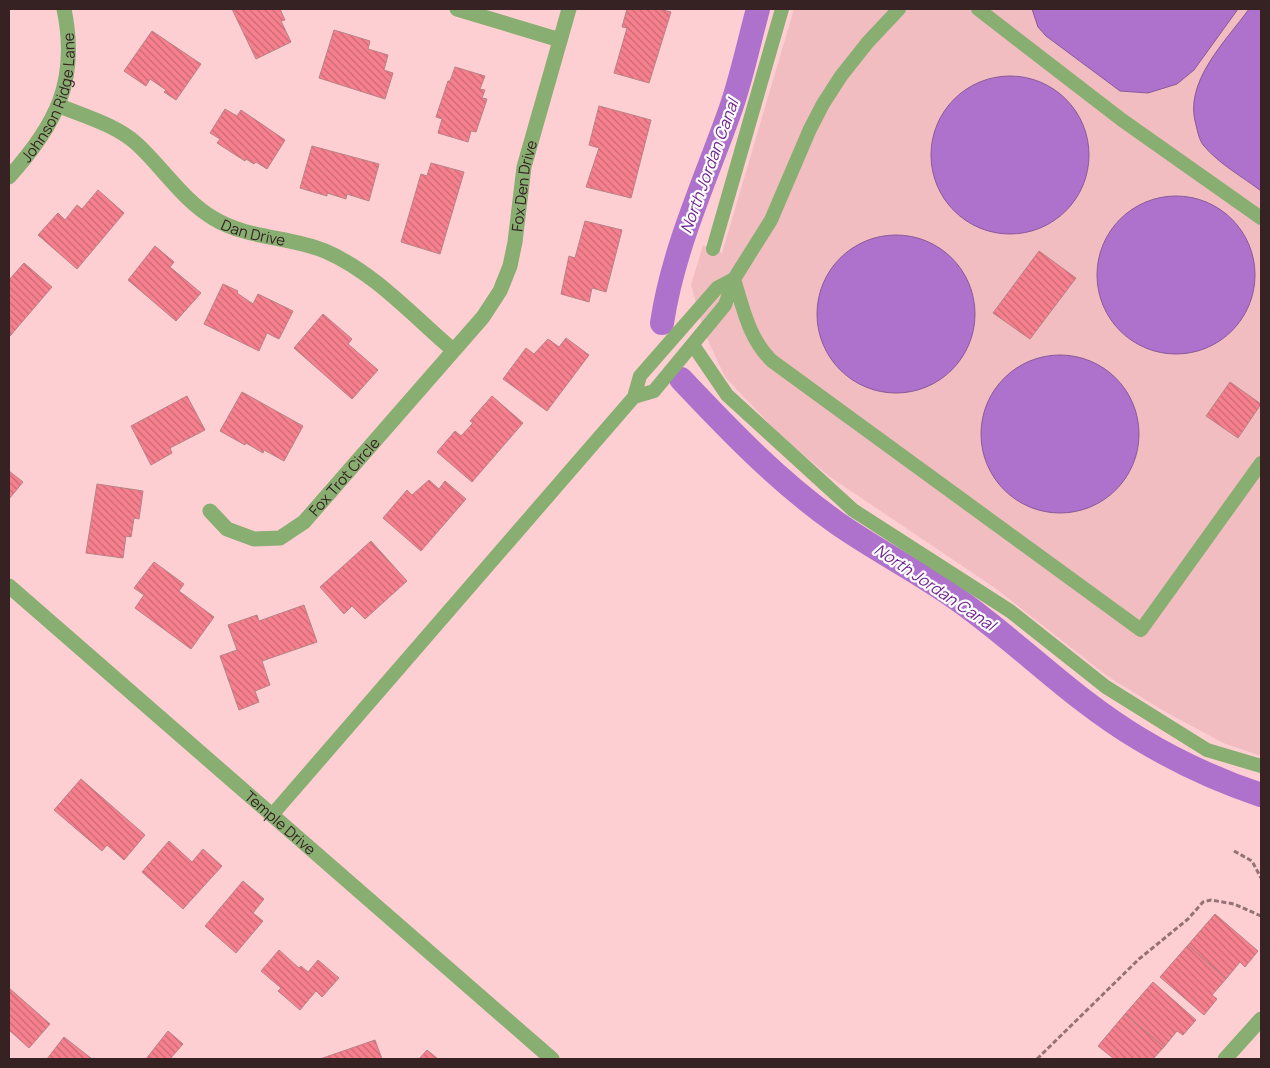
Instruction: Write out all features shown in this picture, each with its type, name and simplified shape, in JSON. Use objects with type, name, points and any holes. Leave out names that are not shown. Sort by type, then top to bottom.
[{"type":"street","name":"Johnson Ridge Lane","points":[[9,177],[48,128],[60,106],[66,78],[68,46],[64,9]]},
{"type":"street","points":[[456,9],[560,40]]},
{"type":"street","name":"Fox Den Drive","points":[[453,350],[483,317],[500,291],[510,266],[524,167],[569,9]]},
{"type":"street","name":"Dan Drive","points":[[60,106],[110,126],[136,143],[190,202],[213,218],[238,230],[323,250],[348,263],[375,282],[453,350]]},
{"type":"street","name":"Fox Trot Circle","points":[[210,511],[227,529],[254,539],[280,538],[304,522],[453,350]]},
{"type":"street","name":"Temple Drive","points":[[9,586],[551,1059]]},
{"type":"street","points":[[1225,1059],[1261,1019]]},
{"type":"lane","points":[[713,249],[782,9]]},
{"type":"lane","points":[[634,397],[654,390],[725,305],[734,279],[772,220],[810,129],[823,104],[841,76],[868,42],[900,9]]},
{"type":"lane","points":[[978,9],[1122,120],[1261,218]]},
{"type":"lane","points":[[272,815],[634,397],[640,376],[717,288],[734,279]]},
{"type":"lane","points":[[734,279],[751,333],[772,361],[1141,630],[1261,463]]},
{"type":"lane","points":[[693,345],[727,395],[853,510],[1010,611],[1106,687],[1207,750],[1261,766]]},
{"type":"path","points":[[1234,851],[1252,861],[1261,878]]},
{"type":"path","points":[[1037,1059],[1139,959],[1188,920],[1203,902],[1211,900],[1234,904],[1261,916]]},
{"type":"shaded area","points":[[794,9],[1261,9],[1261,756],[1223,743],[1162,710],[1107,676],[995,588],[830,477],[781,436],[725,377],[704,332],[691,285],[703,245],[722,253]]},
{"type":"shaded area","points":[[1032,9],[1238,9],[1194,70],[1177,84],[1148,93],[1120,91],[1046,36],[1038,27]]},
{"type":"shaded area","points":[[1249,9],[1261,9],[1261,191],[1210,153],[1204,146],[1198,134],[1194,109],[1196,93],[1209,63]]},
{"type":"shaded area","points":[[1010,76],[1040,82],[1066,99],[1083,125],[1089,155],[1083,185],[1066,211],[1040,228],[1010,234],[980,228],[954,211],[937,185],[931,155],[937,125],[954,99],[980,82]]},
{"type":"shaded area","points":[[1176,196],[1206,202],[1232,219],[1249,245],[1255,275],[1249,305],[1232,331],[1206,348],[1176,354],[1146,348],[1120,331],[1103,305],[1097,275],[1103,245],[1120,219],[1146,202]]},
{"type":"shaded area","points":[[896,235],[926,241],[952,258],[969,284],[975,314],[969,344],[952,370],[926,387],[896,393],[866,387],[840,370],[823,344],[817,314],[823,284],[840,258],[866,241]]},
{"type":"shaded area","points":[[1060,355],[1090,361],[1116,378],[1133,404],[1139,434],[1133,464],[1116,490],[1090,507],[1060,513],[1030,507],[1004,490],[987,464],[981,434],[987,404],[1004,378],[1030,361]]},
{"type":"building","points":[[232,9],[280,9],[285,20],[281,21],[291,42],[256,59]]},
{"type":"building","points":[[627,9],[659,9],[671,12],[649,83],[614,73],[627,28],[622,27]]},
{"type":"building","points":[[334,30],[370,41],[368,49],[388,55],[384,70],[393,73],[385,99],[319,78]]},
{"type":"building","points":[[152,31],[201,64],[176,100],[150,79],[146,86],[124,71]]},
{"type":"building","points":[[455,67],[485,76],[480,89],[485,90],[482,98],[487,99],[476,132],[471,131],[468,142],[438,133],[442,119],[436,117],[448,81],[450,81]]},
{"type":"building","points":[[599,106],[651,120],[631,198],[586,187],[599,148],[589,145]]},
{"type":"building","points":[[225,109],[237,116],[241,110],[285,140],[267,169],[256,162],[254,164],[246,159],[245,161],[217,143],[220,139],[210,133]]},
{"type":"building","points":[[312,146],[379,164],[369,201],[347,194],[346,199],[327,193],[327,196],[300,188]]},
{"type":"building","points":[[431,163],[464,172],[440,254],[401,242],[421,174],[427,176]]},
{"type":"building","points":[[98,190],[124,213],[77,269],[38,235],[58,213],[65,220],[77,205],[82,209]]},
{"type":"building","points":[[585,221],[622,230],[606,292],[592,288],[589,302],[561,294],[569,256],[575,258]]},
{"type":"building","points":[[155,246],[174,262],[170,267],[201,293],[176,321],[128,280]]},
{"type":"building","points":[[1039,251],[1076,278],[1030,339],[993,313]]},
{"type":"building","points":[[24,263],[52,287],[10,336],[9,280]]},
{"type":"building","points":[[223,284],[238,291],[237,293],[253,304],[258,294],[293,311],[279,339],[267,333],[259,351],[204,324]]},
{"type":"building","points":[[323,314],[352,339],[348,344],[378,370],[352,399],[294,348]]},
{"type":"building","points":[[566,338],[589,355],[547,411],[503,379],[526,348],[534,354],[548,339],[559,347]]},
{"type":"building","points":[[1230,382],[1261,404],[1238,438],[1206,416]]},
{"type":"building","points":[[242,392],[303,426],[284,461],[264,450],[263,453],[246,443],[245,445],[220,431]]},
{"type":"building","points":[[187,396],[205,430],[170,448],[172,453],[151,465],[131,426]]},
{"type":"building","points":[[492,396],[523,423],[472,482],[437,452],[455,431],[461,436],[473,423],[470,421]]},
{"type":"building","points":[[9,471],[23,482],[9,499]]},
{"type":"building","points":[[429,480],[439,489],[445,481],[466,499],[421,551],[383,518],[407,490],[412,495]]},
{"type":"building","points":[[97,484],[143,491],[139,519],[134,518],[131,537],[126,536],[123,558],[86,553]]},
{"type":"building","points":[[371,541],[407,581],[365,619],[352,606],[344,614],[320,587]]},
{"type":"building","points":[[154,562],[184,584],[179,591],[214,617],[191,649],[135,608],[144,595],[134,588]]},
{"type":"building","points":[[304,605],[317,642],[262,661],[270,685],[255,691],[259,702],[239,710],[220,656],[237,650],[228,625],[257,615],[259,621]]},
{"type":"building","points":[[81,779],[145,835],[124,860],[107,845],[102,851],[54,810]]},
{"type":"building","points":[[169,841],[192,862],[203,849],[222,866],[183,909],[142,872]]},
{"type":"building","points":[[243,881],[264,899],[253,913],[263,921],[236,953],[205,926]]},
{"type":"building","points":[[1215,914],[1258,951],[1245,967],[1240,962],[1226,979],[1188,945]]},
{"type":"building","points":[[1188,945],[1226,979],[1212,995],[1217,999],[1204,1015],[1160,977]]},
{"type":"building","points":[[279,950],[299,968],[301,966],[308,972],[318,960],[339,978],[322,997],[316,991],[300,1010],[278,991],[281,988],[261,971]]},
{"type":"building","points":[[1153,982],[1196,1020],[1183,1035],[1177,1031],[1164,1047],[1125,1014]]},
{"type":"building","points":[[9,988],[50,1024],[29,1048],[9,1030]]},
{"type":"building","points":[[1125,1014],[1164,1047],[1153,1059],[1114,1059],[1098,1046]]},
{"type":"building","points":[[168,1031],[183,1044],[170,1059],[146,1059]]},
{"type":"building","points":[[64,1037],[92,1059],[47,1059]]},
{"type":"building","points":[[375,1040],[382,1059],[320,1059]]},
{"type":"building","points":[[427,1050],[438,1059],[419,1059]]},
{"type":"waterway","name":"North Jordan Canal","points":[[662,323],[667,295],[682,241],[731,108],[758,9]]},
{"type":"waterway","name":"North Jordan Canal","points":[[681,379],[718,418],[795,491],[837,523],[961,602],[1114,723],[1167,755],[1214,777],[1261,795]]}]
